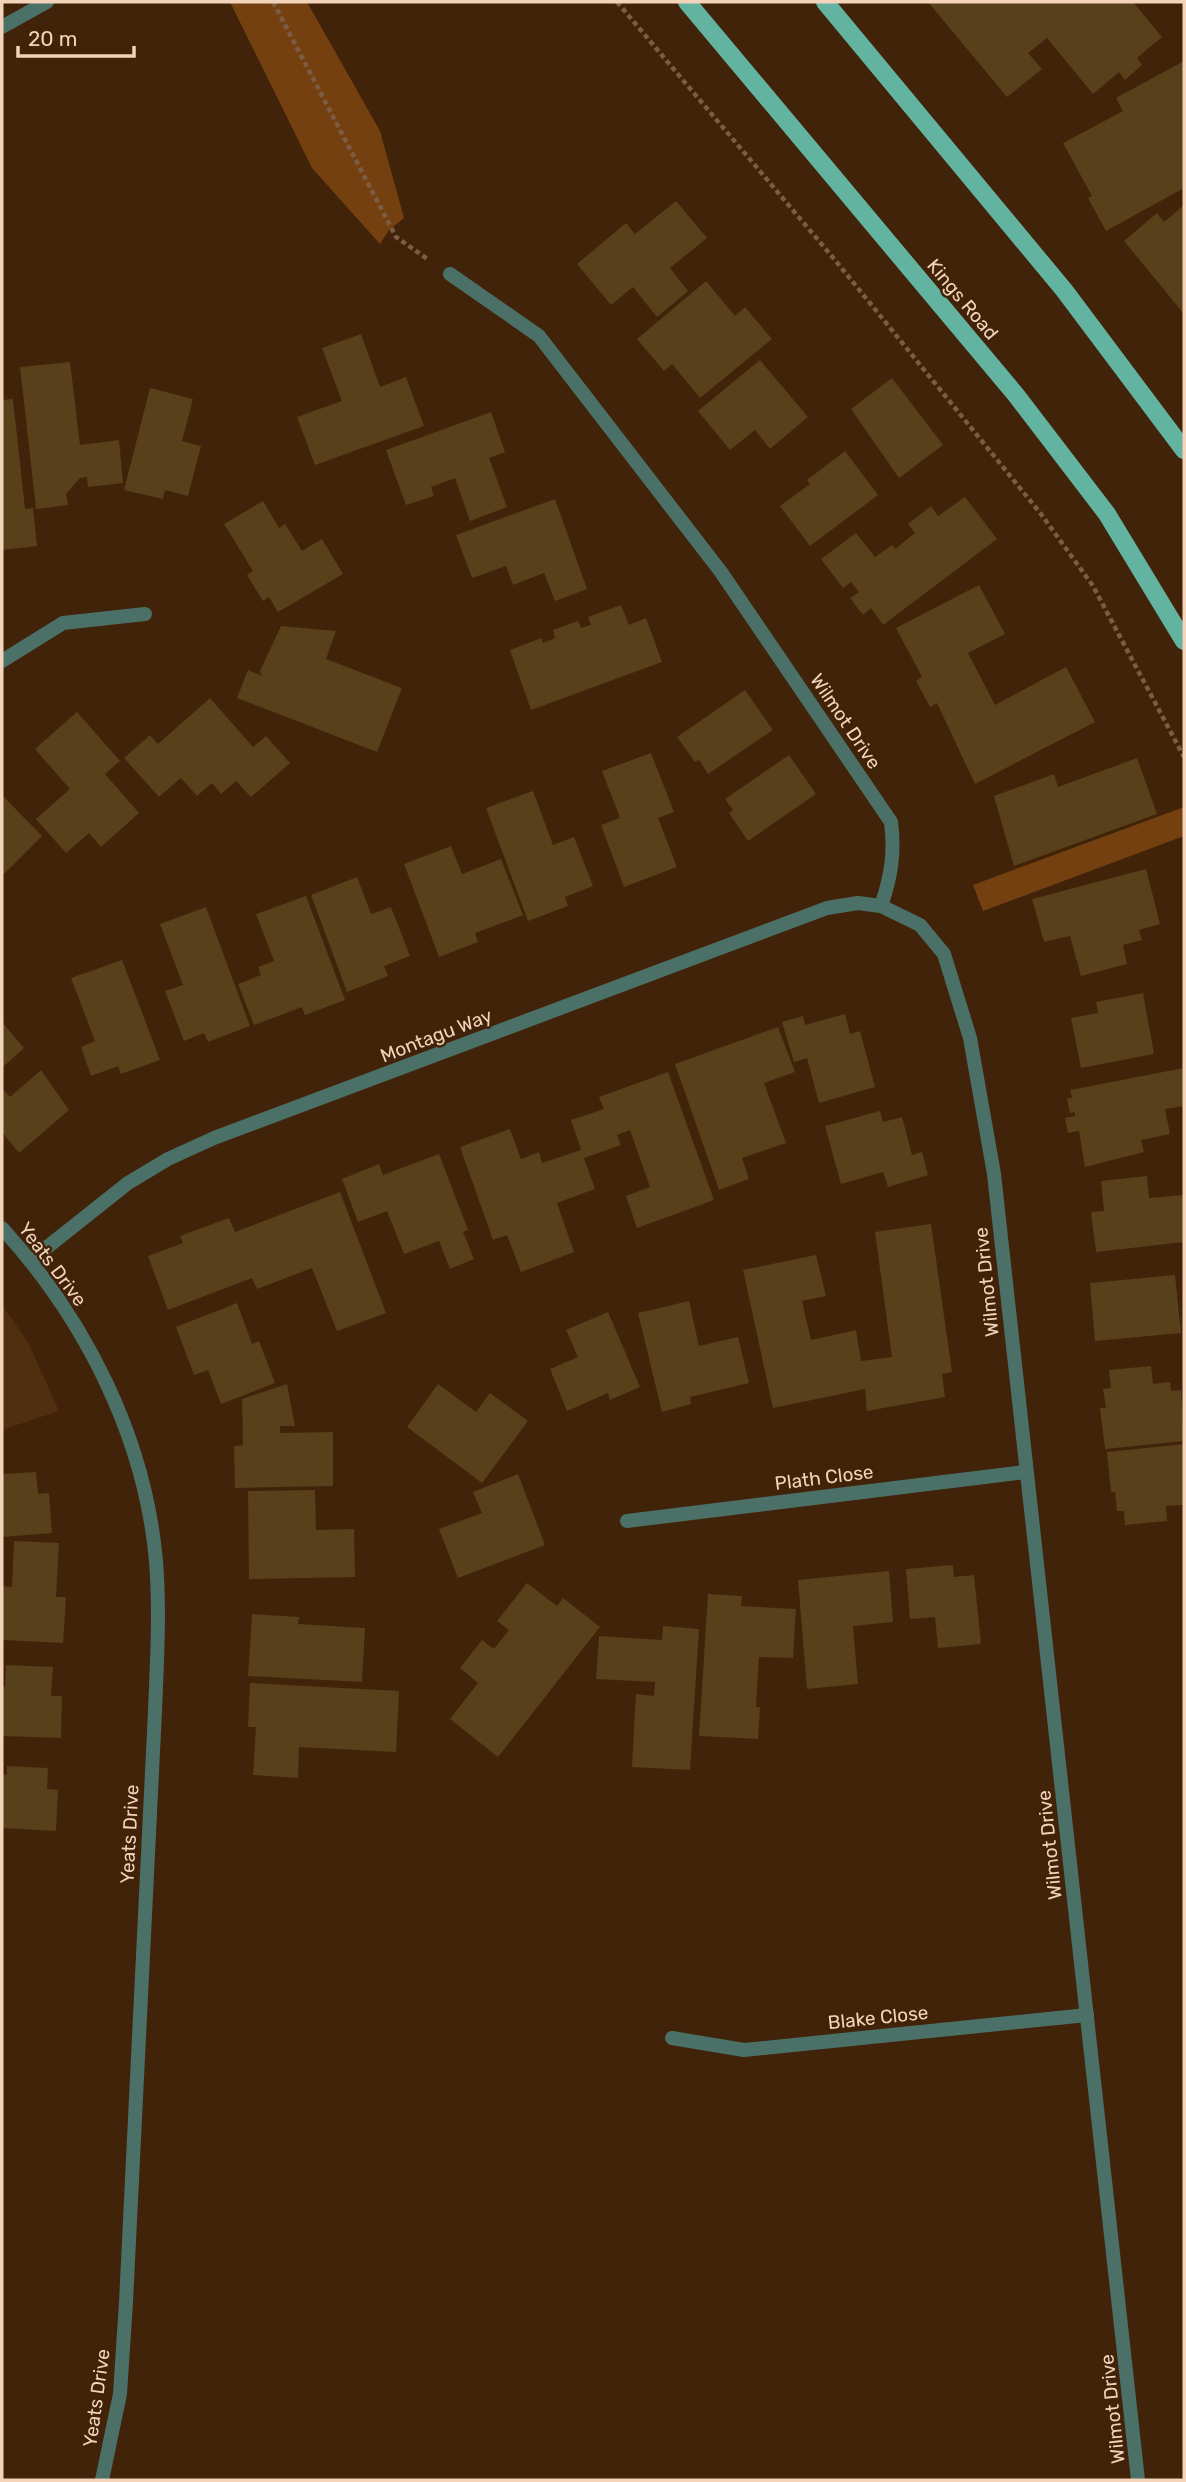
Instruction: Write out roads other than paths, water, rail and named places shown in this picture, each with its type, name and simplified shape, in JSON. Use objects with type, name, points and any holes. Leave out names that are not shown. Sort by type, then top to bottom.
[{"type":"main road","name":"Kings Road","points":[[687,2],[1016,395],[1107,514],[1184,641]]},
{"type":"main road","points":[[825,2],[1064,290],[1184,450]]},
{"type":"street","points":[[2,27],[47,2]]},
{"type":"street","name":"Wilmot Drive","points":[[450,274],[538,336],[721,572],[891,822],[894,844],[891,877],[881,906],[920,925],[944,954],[970,1038],[994,1174],[1138,2480]]},
{"type":"street","points":[[2,661],[63,623],[145,614]]},
{"type":"street","name":"Montagu Way","points":[[31,1260],[128,1182],[168,1159],[214,1138],[827,908],[858,903],[881,906]]},
{"type":"street","name":"Yeats Drive","points":[[2,1228],[31,1260],[100,1367],[118,1407],[149,1516],[156,1571],[159,1616],[126,2302],[120,2394],[102,2480]]},
{"type":"street","name":"Plath Close","points":[[627,1521],[1025,1472]]},
{"type":"street","name":"Blake Close","points":[[672,2038],[744,2050],[1087,2015]]}]
